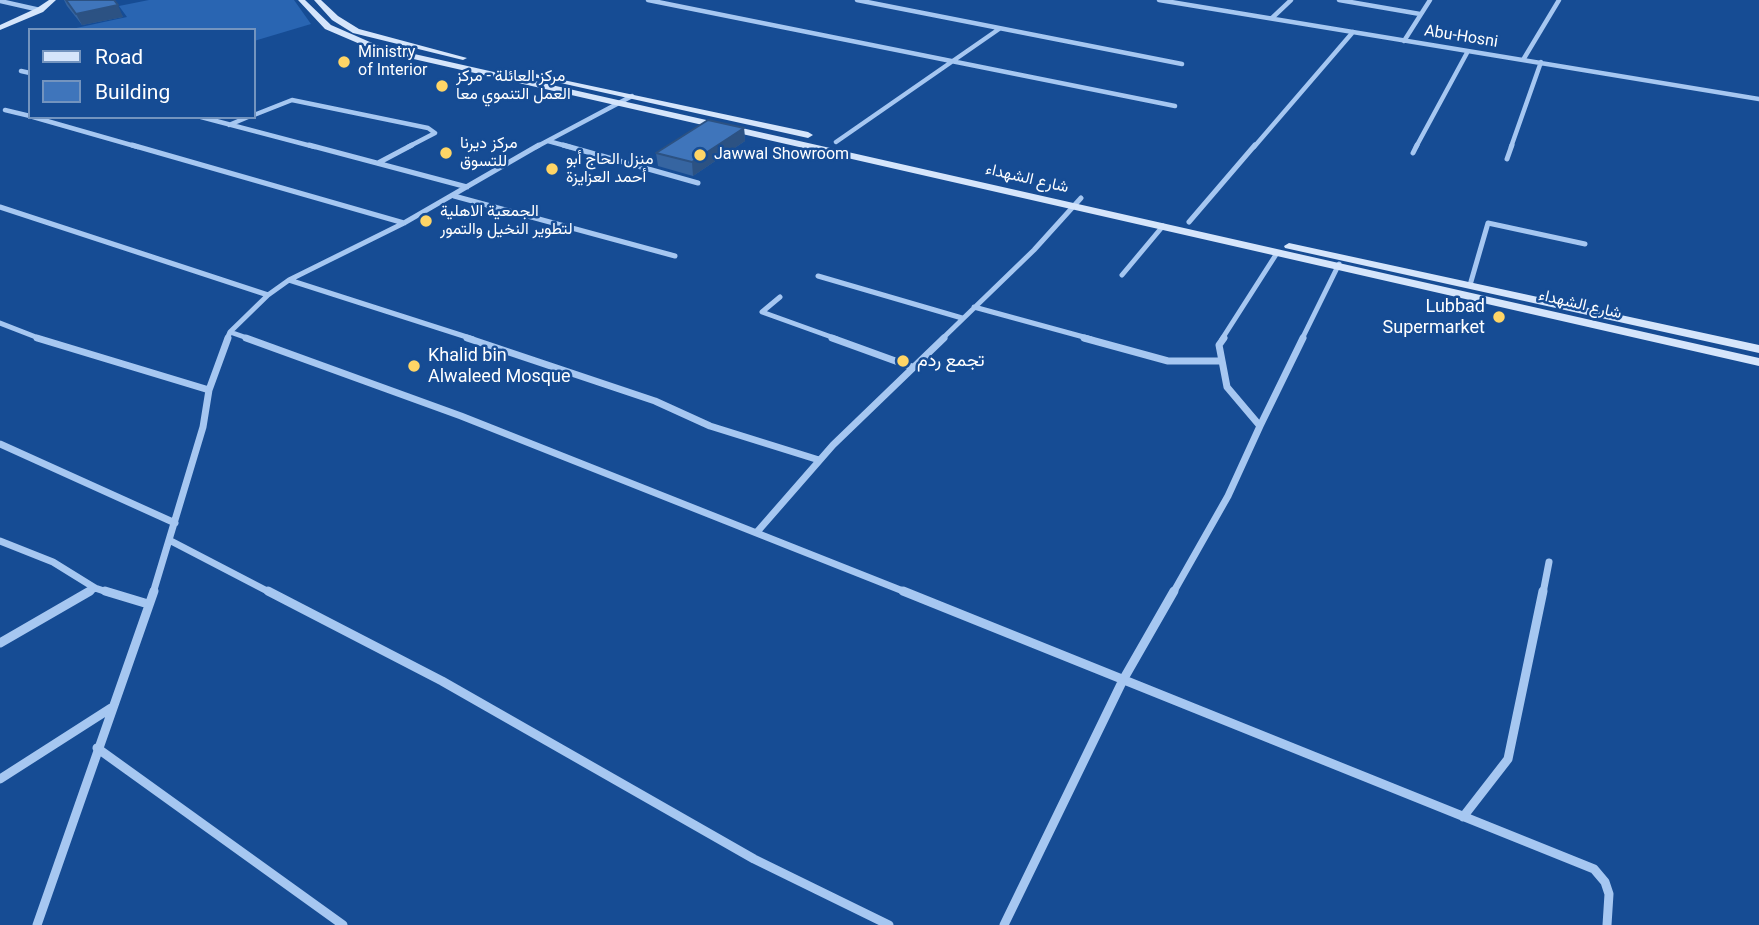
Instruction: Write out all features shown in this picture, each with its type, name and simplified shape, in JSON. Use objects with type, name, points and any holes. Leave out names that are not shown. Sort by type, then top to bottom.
[{"type":"main road","points":[[0,28],[40,10],[53,0]]},
{"type":"main road","name":"شارع الشهداء","points":[[301,0],[328,27],[377,48],[618,104],[1077,202],[1189,222],[1340,262],[1759,362]]},
{"type":"main road","name":"شارع الشهداء","points":[[317,0],[335,18],[356,31],[836,142],[1276,253],[1470,285],[1759,349]]},
{"type":"street","points":[[648,0],[1175,106]]},
{"type":"street","points":[[857,0],[1181,64]]},
{"type":"street","name":"Abu-Hosni","points":[[1159,0],[1759,99]]},
{"type":"street","points":[[1272,18],[1291,0]]},
{"type":"street","points":[[1339,0],[1420,14]]},
{"type":"street","points":[[1404,41],[1430,0]]},
{"type":"street","points":[[1523,60],[1559,0]]},
{"type":"street","points":[[0,1],[40,10]]},
{"type":"street","points":[[836,142],[999,29]]},
{"type":"street","points":[[1189,222],[1353,33]]},
{"type":"street","points":[[1413,153],[1468,51]]},
{"type":"street","points":[[1507,159],[1541,62]]},
{"type":"street","points":[[21,71],[28,73]]},
{"type":"street","points":[[37,925],[171,541],[203,427],[209,390],[230,332],[268,295],[289,280],[404,223],[632,96]]},
{"type":"street","points":[[256,114],[292,100],[428,128],[435,133],[378,163]]},
{"type":"street","points":[[5,110],[28,116]]},
{"type":"street","points":[[38,119],[404,223]]},
{"type":"street","points":[[208,119],[467,187]]},
{"type":"street","points":[[229,125],[243,119]]},
{"type":"street","points":[[547,141],[698,183]]},
{"type":"street","points":[[454,196],[675,256]]},
{"type":"street","points":[[757,532],[819,460],[1034,250],[1077,202]]},
{"type":"street","points":[[0,207],[268,295]]},
{"type":"street","points":[[1470,285],[1488,223],[1585,244]]},
{"type":"street","points":[[1122,275],[1163,226]]},
{"type":"street","points":[[1260,426],[1227,387],[1219,345],[1276,253]]},
{"type":"street","points":[[1004,925],[1123,680],[1228,496],[1340,262]]},
{"type":"street","points":[[818,276],[962,318]]},
{"type":"street","points":[[289,280],[564,369],[654,401],[710,426],[819,460]]},
{"type":"street","points":[[780,297],[762,312],[912,367]]},
{"type":"street","points":[[974,307],[1168,362],[1222,361]]},
{"type":"street","points":[[0,323],[58,346],[209,390]]},
{"type":"street","points":[[230,332],[474,421],[757,532],[1594,869],[1605,882],[1609,894],[1607,925]]},
{"type":"street","points":[[0,444],[175,523]]},
{"type":"street","points":[[0,541],[53,562],[95,588],[148,604]]},
{"type":"street","points":[[171,541],[442,681],[754,859],[889,925]]},
{"type":"street","points":[[1463,817],[1508,759],[1549,562]]},
{"type":"street","points":[[0,643],[95,588]]},
{"type":"street","points":[[0,779],[112,708]]},
{"type":"street","points":[[97,748],[343,925]]},
{"type":"shaded area","points":[[149,0],[294,0],[311,24],[256,40],[256,28],[76,28],[127,17],[119,6]]},
{"type":"building","points":[[66,0],[114,0],[118,5],[76,14]]},
{"type":"building","points":[[708,120],[744,128],[692,162],[656,153]]},
{"type":"place","name":"Ministry of Interior","points":[[344,62]]},
{"type":"place","name":"مركز العائلة - مركز العمل التنموي معا","points":[[442,86]]},
{"type":"place","name":"مركز ديرنا للتسوق","points":[[446,153]]},
{"type":"place","name":"Jawwal Showroom","points":[[700,155]]},
{"type":"place","name":"منزل الحاج أبو أحمد العزايزة","points":[[552,169]]},
{"type":"place","name":"الجمعية الاهلية لتطوير النخيل والتمور","points":[[426,221]]},
{"type":"place","name":"Lubbad Supermarket","points":[[1499,317]]},
{"type":"place","name":"تجمع ردم","points":[[903,361]]},
{"type":"place","name":"Khalid bin Alwaleed Mosque","points":[[414,366]]}]
